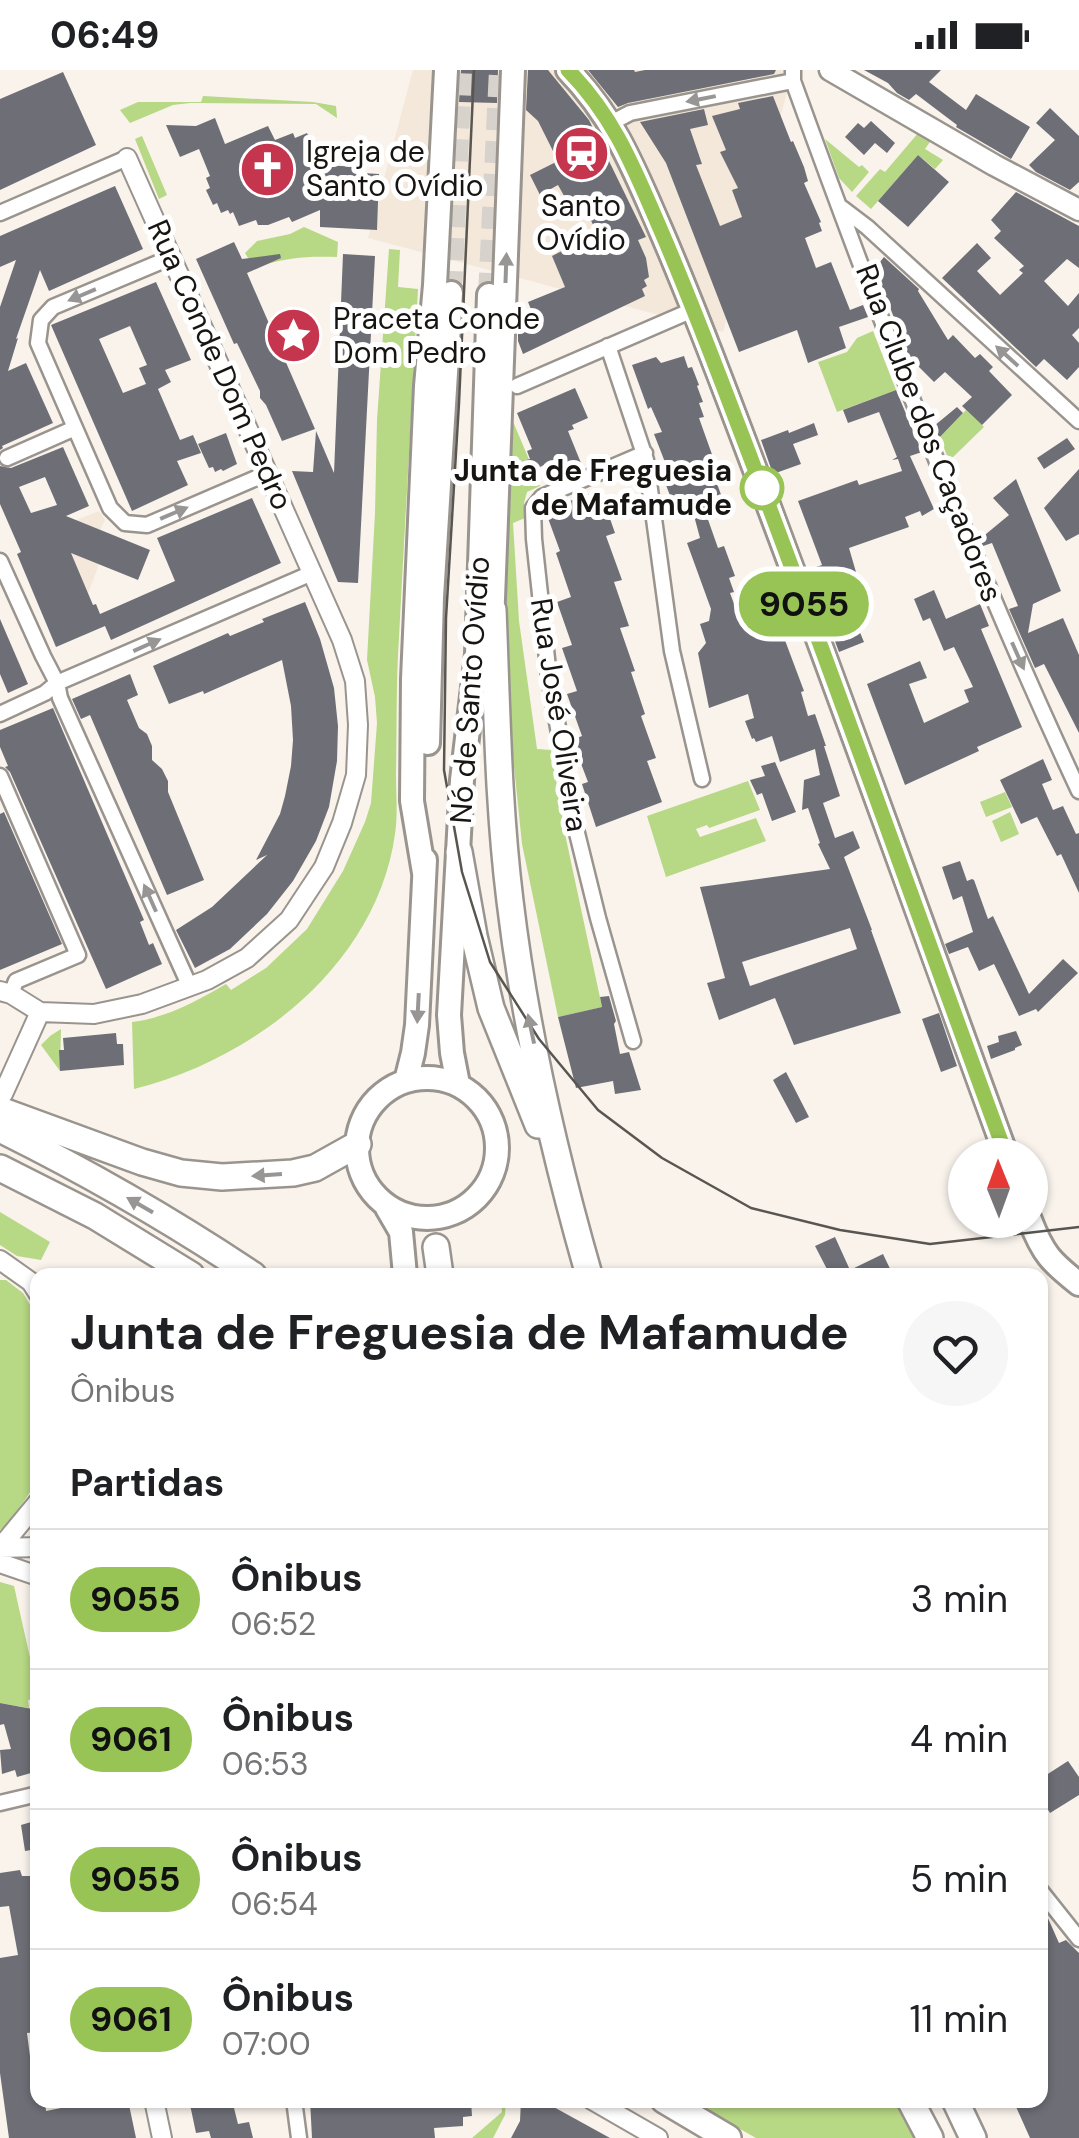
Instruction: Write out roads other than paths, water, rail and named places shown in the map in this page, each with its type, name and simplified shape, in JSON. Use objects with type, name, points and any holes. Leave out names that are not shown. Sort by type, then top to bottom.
[{"type":"highway","points":[[493,610],[499,776],[523,992],[565,1192],[586,1268]]},
{"type":"highway","points":[[459,852],[492,1008],[565,1192]]},
{"type":"highway","points":[[2,1102],[142,1162],[181,1173],[222,1178],[315,1168],[358,1144]]},
{"type":"highway","points":[[0,1128],[179,1227],[242,1268]]},
{"type":"highway","points":[[0,1168],[95,1216],[180,1268]]},
{"type":"highway","points":[[436,1247],[438,1268]]},
{"type":"highway","points":[[677,2108],[728,2138]]},
{"type":"highway","points":[[914,2108],[930,2138]]},
{"type":"highway","points":[[959,2108],[973,2138]]},
{"type":"main road","points":[[406,1081],[415,1042],[424,873],[412,801],[413,679],[446,70]]},
{"type":"main road","points":[[462,780],[484,699],[493,610],[513,70]]},
{"type":"main road","points":[[568,70],[586,88],[626,150],[694,309],[1000,1138]]},
{"type":"main road","points":[[830,70],[994,165],[1077,205]]},
{"type":"main road","name":"Nó de Santo Ovídio","points":[[424,873],[432,597],[451,292]]},
{"type":"main road","name":"Nó de Santo Ovídio","points":[[458,1084],[449,1015],[462,780],[477,654],[489,294]]},
{"type":"main road","points":[[405,1268],[402,1232],[362,1172],[358,1144],[366,1114],[375,1102],[406,1081],[438,1079],[458,1084],[478,1100],[493,1128],[494,1164],[485,1187],[456,1212],[436,1247]]},
{"type":"main road","points":[[387,1208],[420,1218],[456,1212]]},
{"type":"main road","points":[[1036,1238],[1055,1265],[1079,1284]]},
{"type":"street","points":[[611,123],[630,112],[793,76]]},
{"type":"street","name":"Rua Clube dos Caçadores","points":[[793,76],[966,536],[1079,791]]},
{"type":"street","points":[[0,213],[128,158]]},
{"type":"street","name":"Rua Conde Dom Pedro","points":[[40,1012],[94,1014],[142,1004],[190,987],[246,958],[289,920],[324,867],[356,776],[355,681],[342,640],[128,158]]},
{"type":"street","points":[[841,208],[867,227],[1079,421]]},
{"type":"street","points":[[172,256],[53,307],[41,320],[38,343],[110,508],[125,523],[147,525],[268,472]]},
{"type":"street","points":[[517,386],[694,309]]},
{"type":"street","points":[[608,346],[645,453],[672,651],[702,779]]},
{"type":"street","points":[[7,458],[75,428]]},
{"type":"street","name":"Rua José Oliveira","points":[[633,1040],[576,829],[549,677],[533,508],[542,497],[645,453]]},
{"type":"street","points":[[0,561],[5,585],[57,682],[60,698],[190,987]]},
{"type":"street","points":[[0,714],[44,693],[57,682],[312,573]]},
{"type":"street","points":[[0,776],[78,955],[16,981],[5,992],[40,1012],[2,1102]]},
{"type":"street","points":[[0,1260],[30,1281]]},
{"type":"street","points":[[0,1548],[30,1512]]},
{"type":"street","points":[[0,1548],[30,1547]]},
{"type":"street","points":[[0,1563],[30,1573]]},
{"type":"street","points":[[0,1803],[30,1796]]},
{"type":"street","points":[[1048,1900],[1079,1939]]},
{"type":"street","points":[[156,2108],[162,2138]]},
{"type":"street","points":[[295,2108],[299,2138]]},
{"type":"street","points":[[606,2108],[658,2138]]},
{"type":"tunnel","points":[[451,293],[461,70]]},
{"type":"tunnel","points":[[489,295],[500,70]]},
{"type":"tram line","points":[[474,70],[446,618],[444,770],[462,872],[490,962],[539,1039],[598,1110],[662,1158],[751,1208],[840,1230],[930,1244],[1079,1227]]},
{"type":"place","name":"Santo Ovídio","points":[[581,154]]},
{"type":"place","name":"Igreja de Santo Ovídio","points":[[267,169]]},
{"type":"place","name":"Praceta Conde Dom Pedro","points":[[294,336]]},
{"type":"place","name":"Junta de Freguesia de Mafamude","points":[[762,488]]}]
